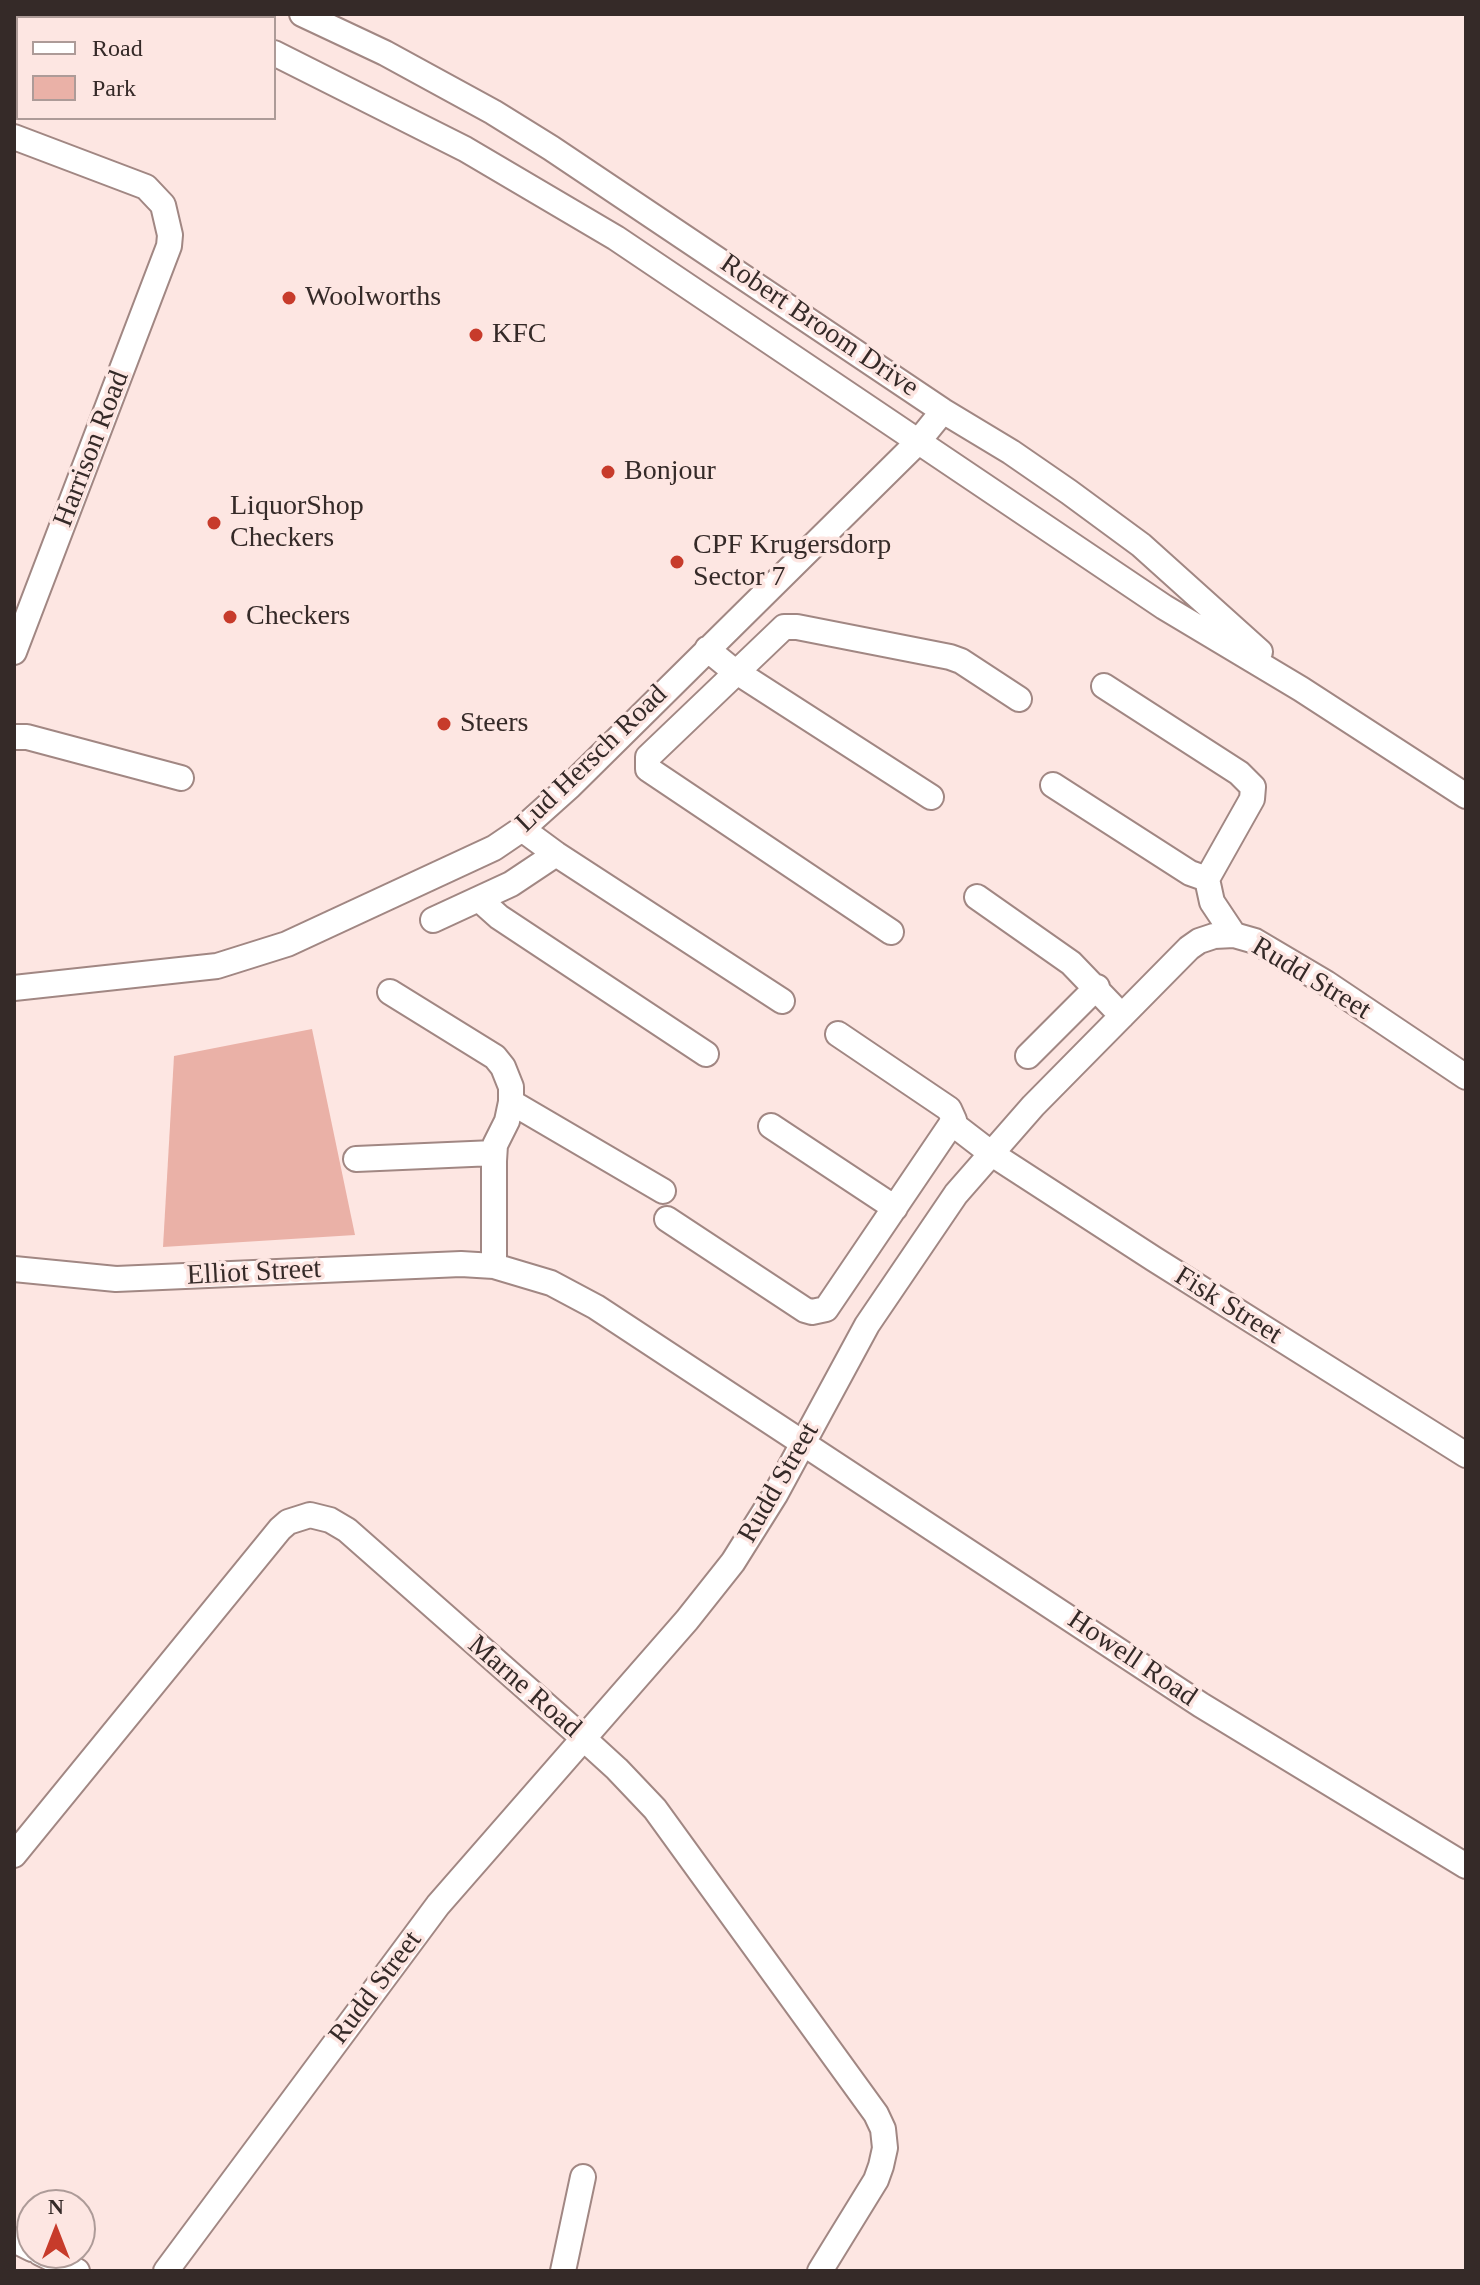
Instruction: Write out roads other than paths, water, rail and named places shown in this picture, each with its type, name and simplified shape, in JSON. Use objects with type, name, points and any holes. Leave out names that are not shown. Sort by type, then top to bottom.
[{"type":"street","name":"Robert Broom Drive","points":[[302,14],[385,53],[540,141],[1069,492],[1141,545],[1301,689]]},
{"type":"street","name":"Robert Broom Drive","points":[[276,54],[465,149],[616,238],[1164,607],[1301,689],[1466,796]]},
{"type":"street","name":"Harrison Road","points":[[14,137],[146,187],[163,205],[169,246],[14,652]]},
{"type":"street","name":"Lud Hersch Road","points":[[14,988],[217,966],[287,944],[473,859],[522,829],[570,786],[917,443],[943,411]]},
{"type":"street","points":[[891,932],[648,769],[648,757],[784,627],[950,657],[1019,699]]},
{"type":"street","points":[[707,649],[931,797]]},
{"type":"street","points":[[1104,686],[1239,773],[1253,787],[1252,799],[1207,879],[1212,902],[1234,935]]},
{"type":"street","points":[[14,737],[27,737],[181,778]]},
{"type":"street","points":[[1053,785],[1190,873],[1207,879]]},
{"type":"street","points":[[522,829],[782,1001]]},
{"type":"street","points":[[433,920],[531,873],[556,854]]},
{"type":"street","points":[[977,897],[1071,963],[1122,1016]]},
{"type":"street","points":[[480,900],[499,917],[706,1054]]},
{"type":"street","name":"Rudd Street","points":[[166,2271],[438,1905],[687,1620],[733,1562],[804,1443],[867,1325],[956,1194],[1033,1106],[1189,948],[1214,936],[1234,935],[1255,941],[1283,956],[1466,1077]]},
{"type":"street","points":[[1028,1056],[1097,987]]},
{"type":"street","points":[[390,992],[495,1057],[511,1087],[511,1102],[494,1153],[494,1266]]},
{"type":"street","name":"Fisk Street","points":[[838,1034],[949,1109],[954,1115],[953,1124],[992,1154],[1466,1455]]},
{"type":"street","points":[[511,1102],[663,1191]]},
{"type":"street","points":[[667,1219],[812,1312],[826,1309],[953,1124]]},
{"type":"street","points":[[771,1126],[895,1208]]},
{"type":"street","points":[[356,1159],[494,1153]]},
{"type":"street","name":"Elliot Street","points":[[14,1269],[116,1279],[461,1264],[494,1266],[551,1283],[596,1307],[804,1443]]},
{"type":"street","name":"Howell Road","points":[[804,1443],[1201,1705],[1466,1866]]},
{"type":"street","name":"Marne Road","points":[[14,1855],[280,1529],[288,1522],[310,1515],[319,1516],[347,1530],[617,1769],[672,1831],[876,2114],[883,2129],[885,2148],[881,2166],[876,2180],[820,2271]]},
{"type":"street","points":[[563,2271],[583,2177]]},
{"type":"place","name":"Woolworths","points":[[289,298]]},
{"type":"place","name":"KFC","points":[[476,335]]},
{"type":"place","name":"Bonjour","points":[[608,472]]},
{"type":"place","name":"LiquorShop Checkers","points":[[214,523]]},
{"type":"place","name":"CPF Krugersdorp Sector 7","points":[[677,562]]},
{"type":"place","name":"Checkers","points":[[230,617]]},
{"type":"place","name":"Steers","points":[[444,724]]}]
